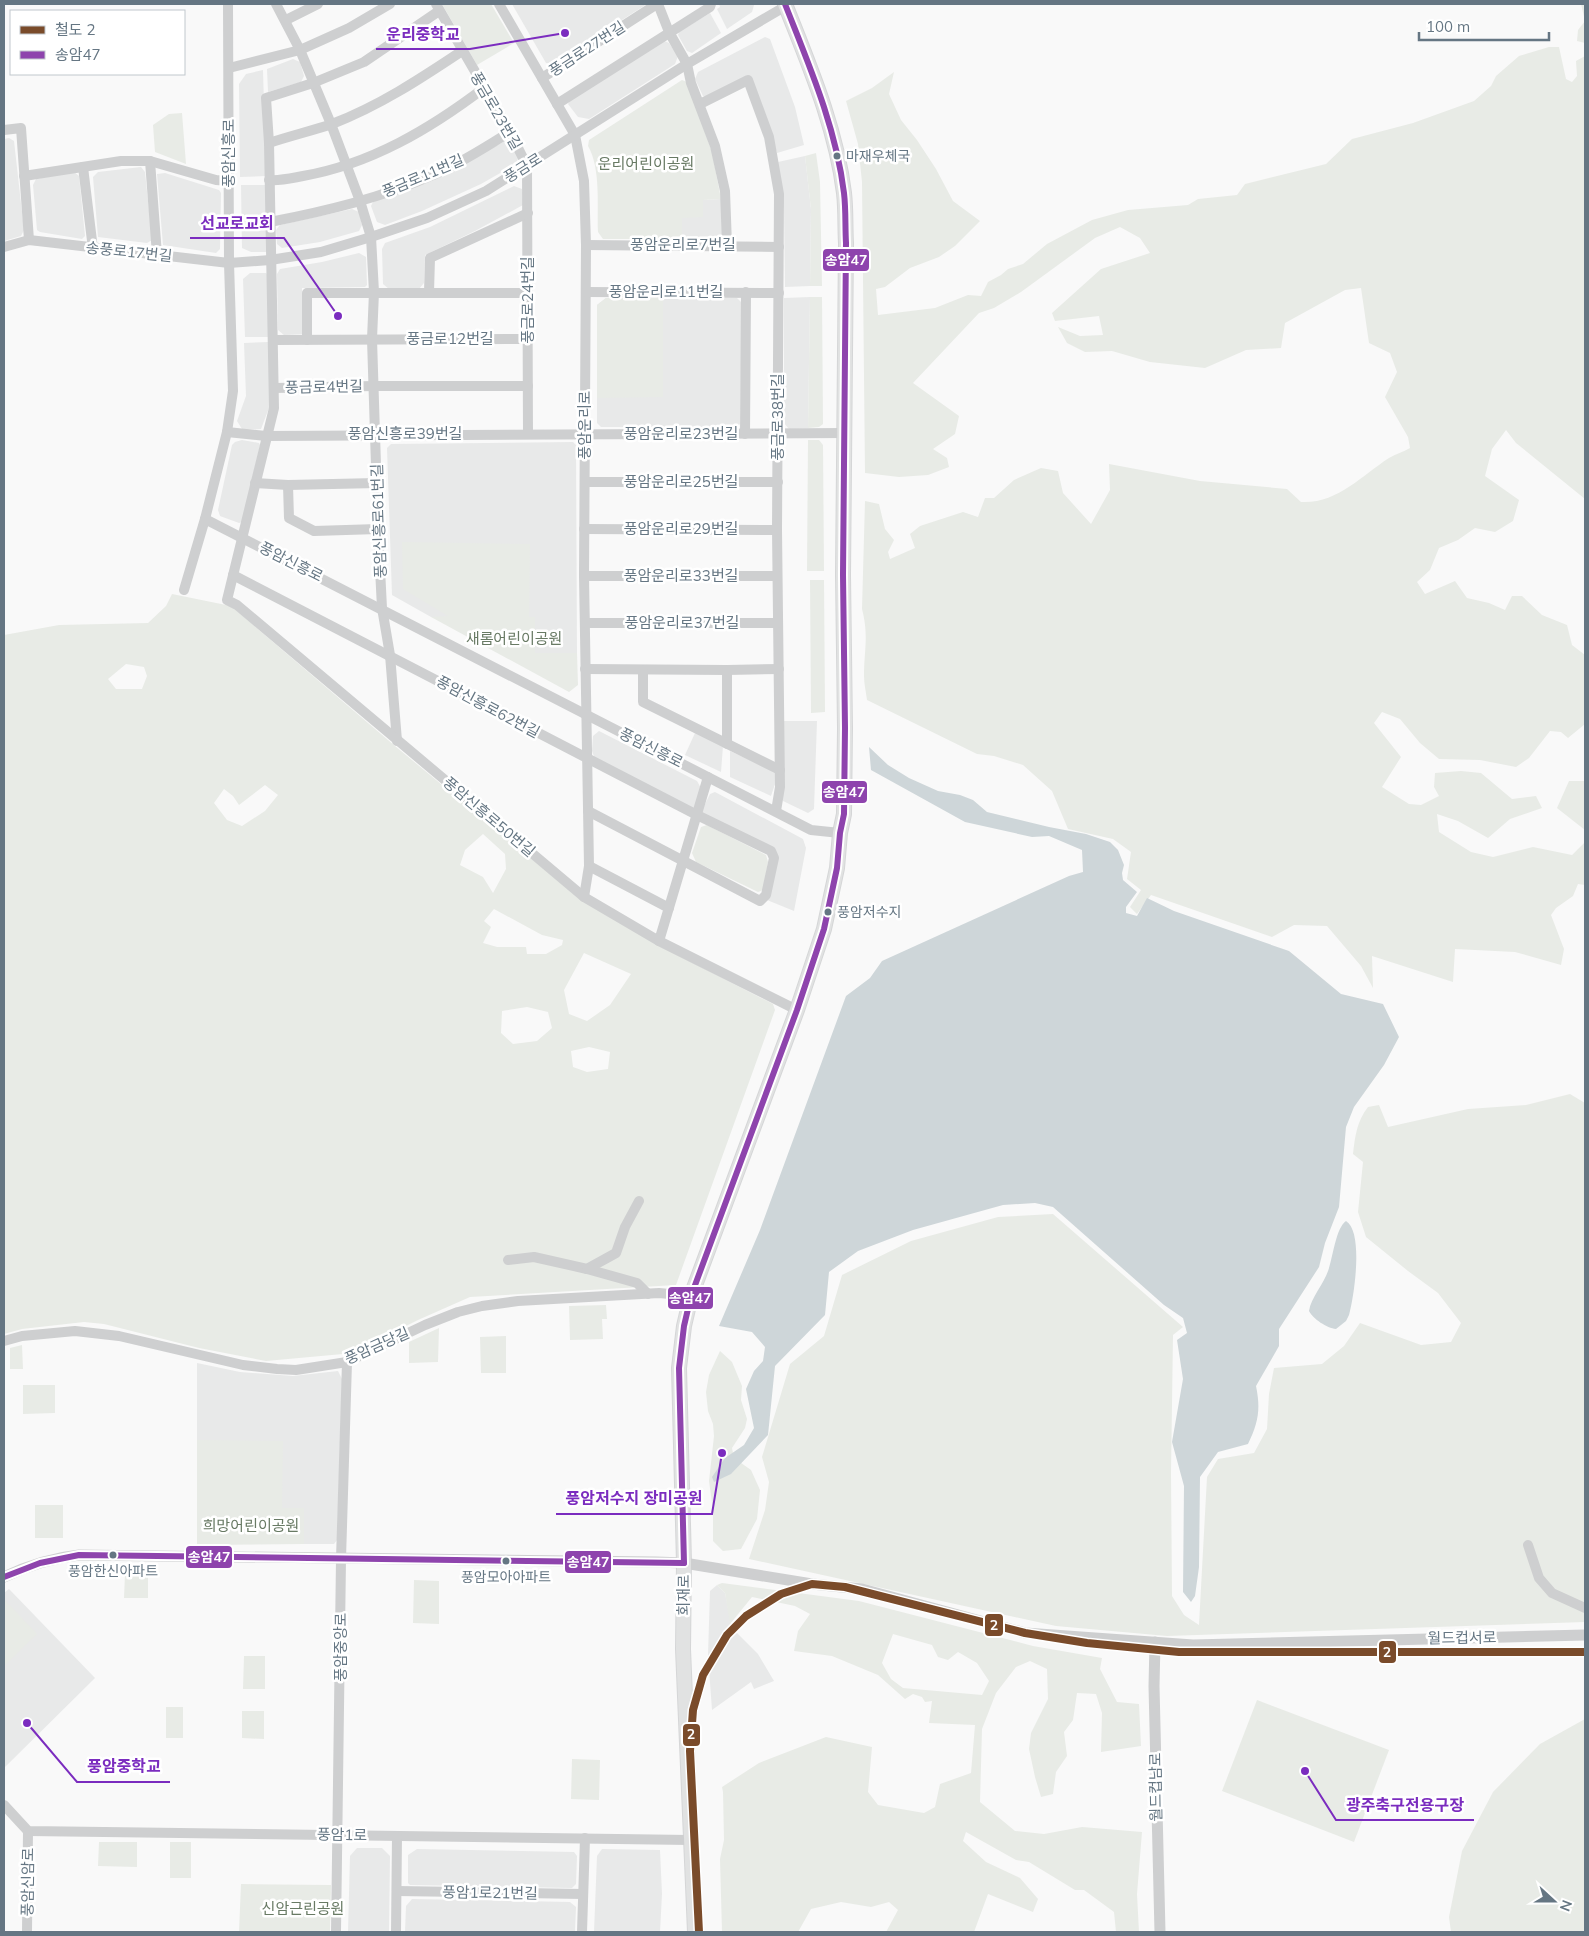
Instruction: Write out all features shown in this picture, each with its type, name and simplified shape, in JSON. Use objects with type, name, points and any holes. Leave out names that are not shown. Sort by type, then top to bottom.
[{"type":"main road","name":"회재로","points":[[695,1932],[684,1649],[684,1563],[679,1368],[684,1326],[691,1296],[797,1010],[829,911],[844,814],[846,728],[843,575],[846,243],[844,194],[824,103],[787,4]]},
{"type":"street","name":"풍암신흥로","points":[[228,4],[229,263],[234,386],[227,432],[205,519],[382,608],[812,830],[840,833]]},
{"type":"street","points":[[276,4],[300,50],[331,124],[360,201],[371,237],[374,292],[372,339],[376,434]]},
{"type":"street","points":[[286,20],[318,4]]},
{"type":"street","points":[[229,68],[300,50],[349,28],[390,4]]},
{"type":"street","name":"풍금로27번길","points":[[499,4],[575,135]]},
{"type":"street","points":[[657,4],[669,32],[687,64],[691,82],[715,146],[724,191],[726,245]]},
{"type":"street","name":"풍금로27번길","points":[[542,78],[657,4]]},
{"type":"street","name":"풍금로27번길","points":[[557,104],[710,7],[711,4]]},
{"type":"street","name":"풍금로","points":[[229,263],[270,260],[321,252],[427,218],[478,195],[687,64],[787,4]]},
{"type":"street","points":[[313,83],[364,62],[437,7]]},
{"type":"street","name":"풍금로23번길","points":[[437,7],[510,132],[527,166]]},
{"type":"street","points":[[269,142],[331,124],[380,102],[462,51]]},
{"type":"street","name":"풍금로38번길","points":[[700,104],[748,80],[769,137],[779,194],[777,530],[780,787],[776,811]]},
{"type":"street","name":"풍금로4번길","points":[[255,483],[274,408],[269,142],[266,98],[313,83]]},
{"type":"street","points":[[269,180],[313,174],[347,165],[413,136],[446,116],[484,88]]},
{"type":"street","points":[[4,130],[21,128],[29,240]]},
{"type":"street","name":"풍금로11번길","points":[[270,222],[312,214],[360,201],[433,175],[471,156],[510,132]]},
{"type":"street","name":"풍암운리로","points":[[575,135],[584,181],[586,245],[584,576],[589,866],[584,897]]},
{"type":"street","points":[[24,176],[121,161],[150,161],[216,180],[229,181]]},
{"type":"street","points":[[150,161],[157,255]]},
{"type":"street","points":[[83,166],[93,249]]},
{"type":"street","name":"풍금로24번길","points":[[527,166],[528,434]]},
{"type":"street","points":[[429,292],[430,258],[528,213]]},
{"type":"street","name":"송풍로17번길","points":[[4,247],[29,240],[93,249],[229,263]]},
{"type":"street","name":"풍암운리로7번길","points":[[586,245],[779,246]]},
{"type":"street","points":[[307,340],[307,293],[527,292]]},
{"type":"street","name":"풍암운리로11번길","points":[[586,292],[779,293]]},
{"type":"street","points":[[745,434],[746,292]]},
{"type":"street","points":[[273,340],[372,339]]},
{"type":"street","name":"풍금로12번길","points":[[372,339],[528,339]]},
{"type":"street","points":[[374,386],[528,386]]},
{"type":"street","name":"풍금로4번길","points":[[274,388],[374,386]]},
{"type":"street","name":"풍암신흥로39번길","points":[[227,432],[266,436],[584,433]]},
{"type":"street","name":"풍암운리로23번길","points":[[584,433],[844,433]]},
{"type":"street","name":"풍암신흥로61번길","points":[[376,434],[382,608]]},
{"type":"street","name":"풍암운리로25번길","points":[[584,482],[778,482]]},
{"type":"street","points":[[255,483],[288,485],[377,483]]},
{"type":"street","name":"풍암신흥로50번길","points":[[255,483],[243,538],[226,600],[237,605],[584,897],[659,941],[797,1010]]},
{"type":"street","points":[[288,485],[289,518],[314,531],[378,529]]},
{"type":"street","points":[[184,590],[205,519]]},
{"type":"street","name":"풍암운리로29번길","points":[[584,529],[777,530]]},
{"type":"street","points":[[233,575],[390,655]]},
{"type":"street","name":"풍암운리로33번길","points":[[584,576],[778,576]]},
{"type":"street","points":[[382,608],[390,655],[397,740]]},
{"type":"street","name":"풍암운리로37번길","points":[[585,623],[778,623]]},
{"type":"street","name":"풍암신흥로62번길","points":[[390,655],[697,815],[771,851],[774,858],[766,895],[760,901],[684,861]]},
{"type":"street","points":[[585,669],[779,669]]},
{"type":"street","points":[[643,670],[643,702],[780,770]]},
{"type":"street","points":[[727,670],[727,744]]},
{"type":"street","points":[[659,941],[708,777]]},
{"type":"street","points":[[588,811],[684,861]]},
{"type":"street","points":[[589,866],[669,908]]},
{"type":"street","points":[[587,1269],[616,1253],[625,1227],[639,1201]]},
{"type":"street","points":[[508,1260],[534,1257],[587,1269],[637,1283],[648,1294]]},
{"type":"street","name":"풍암금당길","points":[[4,1341],[22,1336],[75,1331],[119,1336],[244,1365],[296,1370],[347,1362],[425,1325],[458,1312],[482,1306],[518,1301],[648,1294],[671,1293],[691,1296]]},
{"type":"street","name":"풍암중앙로","points":[[336,1932],[341,1559],[347,1362]]},
{"type":"street","points":[[1528,1545],[1539,1578],[1552,1593],[1585,1608]]},
{"type":"street","name":"월드컵서로","points":[[4,1577],[17,1570],[52,1558],[79,1555],[684,1563],[812,1584],[862,1589],[1025,1633],[1193,1645],[1585,1635]]},
{"type":"street","name":"월드컵남로","points":[[1155,1642],[1154,1686],[1160,1932]]},
{"type":"street","points":[[4,1805],[28,1831]]},
{"type":"street","name":"풍암1로","points":[[28,1831],[690,1840]]},
{"type":"street","name":"풍암신암로","points":[[27,1932],[28,1831]]},
{"type":"street","points":[[396,1932],[398,1836]]},
{"type":"street","points":[[582,1932],[585,1838]]},
{"type":"street","name":"풍암1로21번길","points":[[397,1891],[583,1894]]},
{"type":"shaded area","points":[[512,4],[647,4],[553,64],[546,63]]},
{"type":"shaded area","points":[[719,4],[754,5],[752,12],[727,29],[717,9],[720,7]]},
{"type":"shaded area","points":[[710,13],[721,33],[692,53],[687,51],[678,35],[679,32]]},
{"type":"shaded area","points":[[765,37],[770,39],[795,107],[804,145],[777,153],[765,113],[748,75],[706,97],[703,96],[695,79],[698,72]]},
{"type":"shaded area","points":[[662,40],[669,43],[678,56],[675,64],[589,119],[578,117],[568,104],[570,100]]},
{"type":"shaded area","points":[[293,59],[300,62],[304,76],[301,82],[268,92],[267,69]]},
{"type":"shaded area","points":[[263,70],[266,176],[240,177],[239,84],[246,74]]},
{"type":"shaded area","points":[[9,138],[14,141],[24,230],[21,236],[4,241],[4,139]]},
{"type":"shaded area","points":[[505,141],[512,143],[519,156],[516,164],[481,184],[422,211],[385,225],[377,222],[371,206],[373,202],[472,159]]},
{"type":"shaded area","points":[[805,156],[811,209],[810,286],[785,287],[784,210],[778,162]]},
{"type":"shaded area","points":[[141,167],[145,172],[152,240],[147,243],[98,237],[93,177],[98,172]]},
{"type":"shaded area","points":[[74,172],[79,176],[85,236],[82,239],[40,232],[37,230],[33,185],[36,179]]},
{"type":"shaded area","points":[[165,173],[219,190],[221,193],[220,249],[216,253],[163,245],[157,174]]},
{"type":"shaded area","points":[[241,185],[266,185],[268,248],[266,252],[251,252],[242,248]]},
{"type":"shaded area","points":[[514,186],[522,189],[523,205],[425,255],[424,283],[419,289],[389,289],[383,284],[382,249],[385,243],[430,227]]},
{"type":"shaded area","points":[[721,199],[722,235],[718,239],[682,239],[682,201]]},
{"type":"shaded area","points":[[352,209],[359,212],[362,225],[359,231],[320,242],[282,248],[277,244],[276,230],[280,225]]},
{"type":"shaded area","points":[[359,253],[366,257],[367,285],[365,287],[302,288],[303,334],[284,335],[278,330],[277,274],[280,269]]},
{"type":"shaded area","points":[[250,273],[266,273],[268,275],[269,337],[245,337],[243,279]]},
{"type":"shaded area","points":[[810,297],[808,428],[789,429],[784,423],[784,298]]},
{"type":"shaded area","points":[[606,298],[737,298],[742,303],[740,424],[737,427],[601,427],[597,423],[597,305]]},
{"type":"shaded area","points":[[269,342],[269,408],[261,429],[245,430],[242,429],[237,421],[246,396],[244,343]]},
{"type":"shaded area","points":[[242,440],[259,443],[260,445],[242,522],[239,523],[220,516],[218,510],[232,445]]},
{"type":"shaded area","points":[[573,442],[576,445],[577,653],[535,653],[535,617],[431,617],[392,595],[387,448],[391,444]]},
{"type":"shaded area","points":[[783,721],[817,721],[814,809],[808,813],[783,801]]},
{"type":"shaded area","points":[[599,731],[697,781],[702,790],[694,809],[595,759],[592,751],[593,736]]},
{"type":"shaded area","points":[[695,733],[723,746],[721,772],[685,755]]},
{"type":"shaded area","name":"풍암저수지","points":[[869,747],[888,765],[909,778],[938,791],[960,795],[973,800],[987,812],[1086,834],[1110,842],[1118,850],[1124,865],[1123,880],[1137,892],[1126,907],[1126,913],[1137,916],[1147,898],[1174,911],[1289,951],[1341,994],[1383,1004],[1399,1037],[1384,1065],[1354,1107],[1346,1127],[1339,1207],[1325,1243],[1319,1267],[1279,1329],[1279,1346],[1256,1386],[1258,1409],[1256,1423],[1248,1444],[1218,1452],[1200,1477],[1199,1567],[1195,1596],[1191,1602],[1183,1592],[1184,1486],[1172,1442],[1183,1379],[1177,1340],[1187,1333],[1183,1318],[1164,1305],[1053,1207],[1035,1203],[1003,1205],[913,1230],[858,1251],[829,1272],[825,1315],[775,1366],[768,1435],[731,1474],[714,1482],[712,1477],[725,1458],[744,1445],[754,1428],[746,1389],[754,1371],[763,1361],[765,1347],[752,1332],[719,1326],[760,1230],[846,996],[870,978],[882,961],[1069,876],[1083,872],[1082,850],[1049,836],[1032,837],[965,822],[871,770]]},
{"type":"shaded area","points":[[730,751],[776,772],[771,796],[730,777]]},
{"type":"shaded area","points":[[715,792],[803,839],[806,848],[794,911],[767,900],[778,858],[704,815],[702,810],[710,794]]},
{"type":"shaded area","points":[[1346,1221],[1352,1227],[1355,1238],[1355,1280],[1349,1315],[1346,1321],[1336,1329],[1321,1323],[1309,1311],[1312,1300],[1327,1274],[1335,1243]]},
{"type":"shaded area","points":[[197,1363],[240,1372],[293,1376],[338,1371],[342,1379],[337,1540],[334,1544],[304,1544],[304,1508],[197,1509]]},
{"type":"shaded area","points":[[717,1585],[725,1593],[732,1628],[758,1654],[774,1681],[754,1689],[751,1682],[712,1710],[708,1655],[710,1591]]},
{"type":"shaded area","points":[[9,1589],[95,1678],[4,1768],[4,1593]]},
{"type":"shaded area","points":[[357,1848],[382,1848],[390,1856],[389,1932],[348,1932],[350,1856]]},
{"type":"shaded area","points":[[417,1849],[574,1852],[577,1856],[576,1884],[572,1888],[410,1885],[408,1883],[408,1855]]},
{"type":"shaded area","points":[[602,1849],[660,1850],[662,1894],[660,1932],[594,1932],[597,1856]]},
{"type":"shaded area","points":[[412,1899],[570,1902],[576,1907],[575,1932],[405,1932],[406,1906]]},
{"type":"green space","points":[[442,4],[491,4],[514,43],[477,65]]},
{"type":"green space","points":[[1581,4],[1585,4],[1585,21]]},
{"type":"green space","points":[[1585,21],[1585,43],[1577,41],[1578,30]]},
{"type":"green space","points":[[1549,47],[1559,47],[1566,79],[1572,82],[1577,76],[1576,61],[1585,56],[1585,499],[1516,443],[1506,430],[1492,449],[1485,476],[1519,500],[1513,521],[1495,532],[1475,528],[1458,540],[1439,548],[1430,570],[1417,582],[1425,594],[1455,581],[1467,598],[1489,603],[1505,610],[1512,596],[1522,596],[1542,615],[1567,625],[1572,645],[1585,655],[1585,724],[1568,738],[1561,732],[1550,731],[1529,758],[1516,767],[1480,760],[1439,759],[1420,743],[1400,719],[1382,712],[1374,723],[1401,757],[1382,787],[1409,804],[1421,805],[1439,796],[1434,787],[1435,773],[1461,771],[1481,773],[1512,799],[1536,796],[1542,808],[1510,819],[1488,838],[1458,821],[1437,814],[1439,832],[1471,852],[1493,857],[1533,847],[1572,855],[1585,842],[1585,885],[1578,884],[1573,896],[1556,908],[1551,915],[1564,949],[1561,965],[1515,952],[1455,949],[1453,982],[1372,956],[1373,988],[1361,966],[1327,926],[1294,925],[1272,937],[1151,895],[1137,914],[1130,907],[1141,890],[1127,879],[1131,852],[1113,839],[1068,829],[1052,791],[1023,765],[994,756],[977,754],[867,700],[864,676],[866,635],[862,609],[865,501],[879,504],[885,529],[894,540],[888,552],[890,559],[915,548],[910,534],[920,526],[963,512],[978,517],[985,498],[994,498],[1014,480],[1041,468],[1058,471],[1063,493],[1091,524],[1110,490],[1109,464],[1200,481],[1287,489],[1301,502],[1314,501],[1337,494],[1348,488],[1389,458],[1410,448],[1408,437],[1385,397],[1397,372],[1390,353],[1369,343],[1361,288],[1345,290],[1285,323],[1281,348],[1246,350],[1205,368],[1150,362],[1112,351],[1085,352],[1067,343],[1058,327],[1080,336],[1103,335],[1099,316],[1055,321],[1052,313],[1101,269],[1150,253],[1140,238],[1120,227],[1095,238],[1021,292],[994,308],[979,313],[913,383],[959,416],[955,434],[933,449],[947,458],[949,467],[928,475],[899,477],[865,473],[862,182],[858,144],[846,101],[872,88],[894,72],[889,94],[901,120],[936,169],[953,201],[980,221],[955,246],[939,257],[910,268],[885,287],[876,289],[878,315],[935,308],[968,295],[981,296],[988,282],[1008,269],[1023,264],[1047,244],[1092,220],[1128,210],[1188,205],[1198,199],[1237,195],[1245,184],[1326,164],[1352,139],[1413,123],[1474,101],[1491,86],[1496,76],[1519,56]]},
{"type":"green space","name":"운리어린이공원","points":[[682,80],[687,82],[712,152],[721,199],[703,200],[703,217],[682,218],[682,239],[603,239],[598,232],[597,176],[588,146],[589,140]]},
{"type":"green space","points":[[182,113],[186,164],[155,152],[153,125],[169,114]]},
{"type":"green space","points":[[816,153],[820,182],[822,286],[810,286],[811,209],[805,156]]},
{"type":"green space","points":[[810,297],[822,297],[823,424],[819,427],[808,428]]},
{"type":"green space","points":[[606,298],[663,298],[663,397],[597,398],[597,305]]},
{"type":"green space","points":[[808,440],[819,440],[823,445],[824,571],[807,571]]},
{"type":"green space","name":"새롬어린이공원","points":[[402,542],[530,544],[529,617],[535,617],[535,653],[577,653],[578,685],[569,692],[431,617],[448,616],[403,589]]},
{"type":"green space","points":[[810,580],[824,580],[825,712],[811,713]]},
{"type":"green space","points":[[172,594],[231,606],[395,746],[581,900],[654,943],[773,1004],[775,1010],[676,1285],[470,1297],[364,1347],[343,1354],[266,1361],[199,1348],[104,1324],[84,1322],[22,1329],[4,1334],[4,635],[59,625],[148,623],[166,606]],"holes":[[[126,664],[144,667],[147,676],[142,689],[116,689],[108,679]],[[265,785],[278,795],[265,811],[242,826],[227,820],[214,803],[224,789],[233,796],[239,805]],[[483,834],[505,854],[506,869],[493,893],[483,877],[460,865],[465,850]],[[494,909],[542,935],[563,940],[562,945],[546,954],[527,954],[526,947],[497,947],[483,943],[491,927],[484,921]],[[584,953],[631,974],[610,1005],[587,1021],[569,1014],[564,990]],[[527,1007],[548,1012],[552,1028],[537,1041],[513,1044],[501,1033],[502,1011]],[[589,1047],[610,1052],[608,1069],[587,1072],[573,1067],[571,1051]]]},
{"type":"green space","points":[[1569,781],[1585,781],[1585,830],[1557,808]]},
{"type":"green space","points":[[707,825],[766,855],[768,862],[763,890],[758,892],[696,862],[692,853],[701,827]]},
{"type":"green space","points":[[1570,1094],[1585,1103],[1585,1622],[1167,1636],[1056,1626],[749,1559],[765,1510],[769,1482],[762,1457],[790,1364],[824,1336],[842,1275],[911,1241],[998,1217],[1053,1214],[1183,1327],[1173,1335],[1172,1596],[1184,1615],[1199,1625],[1207,1477],[1218,1459],[1254,1453],[1267,1429],[1269,1394],[1274,1368],[1322,1364],[1344,1346],[1360,1323],[1421,1345],[1451,1342],[1461,1323],[1438,1293],[1366,1237],[1358,1212],[1363,1162],[1353,1154],[1357,1129],[1364,1112],[1368,1107],[1379,1105],[1388,1127],[1468,1109],[1526,1105]]},
{"type":"green space","points":[[606,1305],[607,1319],[602,1319],[603,1339],[570,1340],[569,1306]]},
{"type":"green space","points":[[439,1328],[438,1362],[409,1363],[409,1342]]},
{"type":"green space","points":[[506,1336],[506,1373],[481,1373],[480,1337]]},
{"type":"green space","points":[[22,1345],[23,1369],[10,1369],[10,1348]]},
{"type":"green space","points":[[720,1351],[732,1362],[742,1386],[741,1400],[747,1419],[745,1428],[732,1448],[734,1458],[751,1470],[760,1490],[757,1519],[741,1549],[723,1551],[713,1541],[713,1510],[709,1481],[714,1436],[706,1392],[709,1375]]},
{"type":"green space","points":[[23,1385],[55,1385],[55,1413],[23,1414]]},
{"type":"green space","name":"희망어린이공원","points":[[197,1440],[283,1441],[282,1508],[304,1508],[304,1544],[197,1545]]},
{"type":"green space","points":[[35,1505],[63,1505],[63,1538],[35,1538]]},
{"type":"green space","points":[[148,1573],[148,1598],[124,1598],[125,1574]]},
{"type":"green space","points":[[414,1580],[439,1581],[439,1624],[413,1623]]},
{"type":"green space","points":[[722,1583],[859,1601],[1033,1646],[1102,1658],[1100,1669],[1117,1702],[1139,1704],[1141,1746],[1101,1752],[1102,1713],[1096,1694],[1077,1693],[1073,1720],[1064,1732],[1067,1756],[1056,1772],[1053,1794],[1041,1797],[1029,1749],[1031,1733],[1048,1699],[1047,1669],[1030,1661],[1016,1667],[996,1693],[982,1729],[980,1802],[1015,1831],[1044,1834],[1082,1827],[1142,1832],[1137,1894],[1139,1932],[1116,1932],[1114,1912],[1084,1890],[1075,1890],[1029,1862],[1016,1860],[966,1832],[963,1841],[986,1862],[1020,1878],[1038,1899],[1033,1912],[988,1894],[974,1932],[886,1932],[898,1910],[889,1902],[871,1907],[841,1902],[811,1909],[798,1932],[722,1932],[720,1859],[724,1840],[722,1787],[759,1763],[826,1737],[872,1747],[868,1792],[878,1805],[924,1813],[935,1807],[940,1784],[971,1773],[975,1725],[929,1723],[932,1701],[925,1702],[922,1697],[913,1694],[905,1699],[878,1675],[832,1656],[794,1651],[798,1631],[810,1614],[795,1606],[752,1597],[730,1624],[725,1593],[717,1585]],"holes":[[[893,1634],[932,1645],[938,1657],[948,1660],[958,1652],[977,1663],[989,1681],[982,1695],[903,1688],[891,1679],[882,1663]]]},
{"type":"green space","points":[[4,1599],[37,1634],[4,1666]]},
{"type":"green space","points":[[244,1656],[265,1656],[265,1689],[243,1689]]},
{"type":"green space","points":[[1257,1700],[1389,1750],[1354,1842],[1222,1791]]},
{"type":"green space","points":[[166,1707],[183,1707],[183,1738],[166,1738]]},
{"type":"green space","points":[[242,1711],[264,1711],[264,1739],[242,1738]]},
{"type":"green space","points":[[1585,1719],[1585,1932],[1451,1932],[1449,1917],[1462,1851],[1493,1792],[1540,1744]]},
{"type":"green space","points":[[572,1759],[600,1760],[599,1800],[571,1799]]},
{"type":"green space","points":[[99,1842],[137,1842],[137,1867],[98,1866]]},
{"type":"green space","points":[[170,1842],[191,1842],[191,1878],[170,1878]]},
{"type":"green space","name":"신암근린공원","points":[[241,1884],[331,1885],[330,1932],[239,1932]]},
{"type":"rail line","name":"2","points":[[699,1932],[690,1751],[693,1710],[703,1675],[727,1635],[746,1616],[781,1594],[812,1584],[845,1587],[1025,1633],[1087,1643],[1179,1652],[1585,1652]]},
{"type":"transit line","name":"송암47","points":[[684,1563],[679,1368],[684,1326],[691,1296],[797,1010],[824,929],[837,868],[840,833],[844,814],[845,199],[835,144],[828,120],[785,4]]},
{"type":"transit line","name":"송암47","points":[[4,1577],[40,1563],[79,1555],[684,1563]]},
{"type":"place","name":"운리중학교","points":[[565,33]]},
{"type":"place","name":"마재우체국","points":[[837,156]]},
{"type":"place","name":"선교로교회","points":[[338,316]]},
{"type":"place","name":"풍암저수지","points":[[828,912]]},
{"type":"place","name":"풍암저수지 장미공원","points":[[722,1453]]},
{"type":"place","name":"풍암한신아파트","points":[[113,1555]]},
{"type":"place","name":"풍암모아아파트","points":[[506,1561]]},
{"type":"place","name":"풍암중학교","points":[[27,1723]]},
{"type":"place","name":"광주축구전용구장","points":[[1305,1771]]}]
